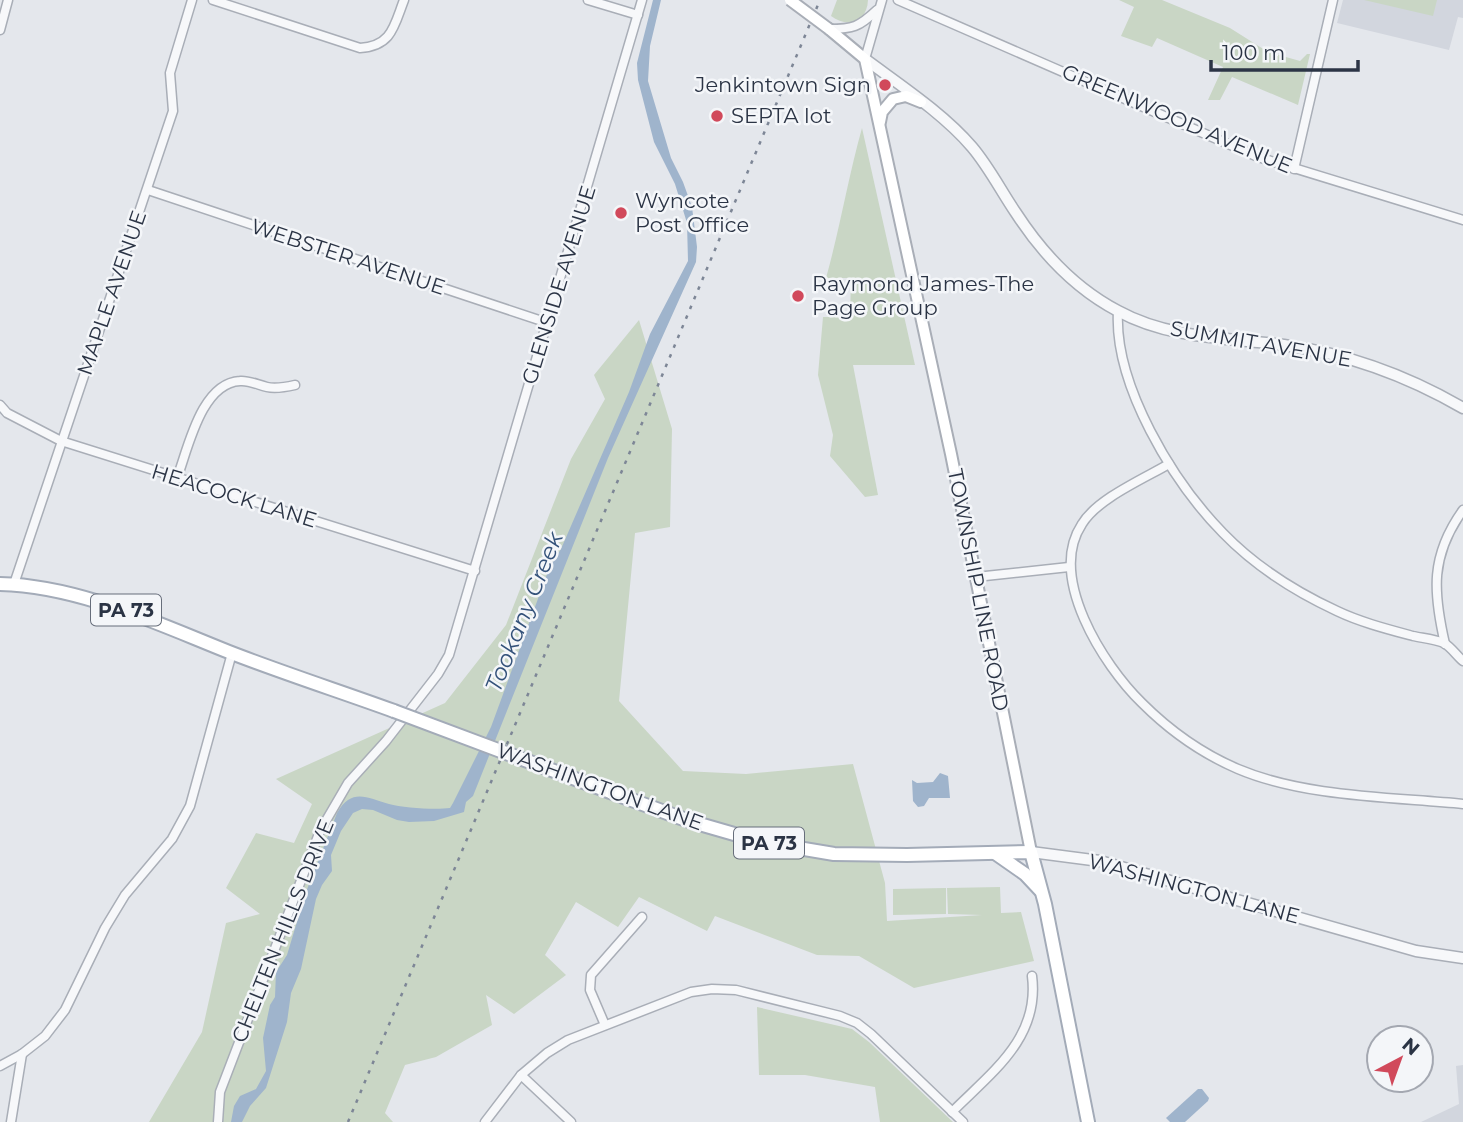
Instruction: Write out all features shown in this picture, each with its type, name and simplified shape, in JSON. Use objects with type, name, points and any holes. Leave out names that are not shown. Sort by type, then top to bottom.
[{"type":"main road","points":[[790,0],[865,59]]},
{"type":"main road","name":"TOWNSHIP LINE ROAD","points":[[865,59],[1088,1122]]},
{"type":"main road","points":[[880,124],[883,112],[892,99],[906,96],[921,102]]},
{"type":"main road","name":"WASHINGTON LANE","points":[[0,584],[14,584],[79,597],[125,610],[232,653],[689,821],[762,842],[834,854],[1031,852]]},
{"type":"main road","points":[[995,852],[1025,874],[1041,892]]},
{"type":"street","points":[[0,30],[9,1],[20,0]]},
{"type":"street","name":"MAPLE AVENUE","points":[[14,584],[173,111],[170,73],[192,0]]},
{"type":"street","points":[[213,0],[360,48],[376,47],[391,33],[404,0]]},
{"type":"street","points":[[588,0],[638,15]]},
{"type":"street","name":"GLENSIDE AVENUE","points":[[475,571],[642,0]]},
{"type":"street","name":"GREENWOOD AVENUE","points":[[898,0],[1258,157],[1463,220]]},
{"type":"street","points":[[1294,169],[1333,0]]},
{"type":"street","points":[[829,29],[859,26],[881,4]]},
{"type":"street","points":[[865,59],[881,4]]},
{"type":"street","name":"SUMMIT AVENUE","points":[[865,59],[946,121],[972,147],[1041,248],[1071,278],[1118,312],[1167,330],[1218,339],[1285,345],[1354,359],[1397,374],[1463,408]]},
{"type":"street","name":"WEBSTER AVENUE","points":[[148,190],[548,323]]},
{"type":"street","points":[[1118,312],[1118,326],[1132,387],[1143,416],[1169,464],[1223,533],[1305,595],[1338,612],[1377,626],[1445,644],[1463,661]]},
{"type":"street","points":[[177,478],[199,416],[223,386],[240,381],[270,388],[295,385]]},
{"type":"street","name":"HEACOCK LANE","points":[[0,405],[7,413],[61,441],[475,571]]},
{"type":"street","points":[[1169,464],[1102,504],[1087,517],[1076,535],[1069,567],[1090,631],[1141,703],[1176,733],[1215,758],[1273,781],[1309,789],[1463,804]]},
{"type":"street","points":[[1445,644],[1435,585],[1437,563],[1448,533],[1463,510]]},
{"type":"street","points":[[976,578],[1069,567]]},
{"type":"street","name":"CHELTEN HILLS DRIVE","points":[[218,1122],[219,1092],[320,831],[348,783],[386,741],[442,668],[449,655],[475,571]]},
{"type":"street","points":[[0,1066],[22,1054],[45,1036],[65,1010],[105,928],[125,895],[172,839],[190,806],[232,653]]},
{"type":"street","name":"WASHINGTON LANE","points":[[1031,852],[1100,861],[1416,951],[1463,958]]},
{"type":"street","points":[[604,1025],[590,990],[591,975],[642,917]]},
{"type":"street","points":[[952,1112],[1010,1054],[1021,1038],[1032,1005],[1032,976]]},
{"type":"street","points":[[485,1122],[522,1075],[559,1045],[685,994],[712,989],[736,990],[840,1016],[866,1030],[963,1122]]},
{"type":"street","points":[[11,1122],[22,1054]]},
{"type":"street","points":[[522,1075],[571,1122]]},
{"type":"shaded area","points":[[1343,0],[1463,0],[1463,18],[1458,17],[1449,50],[1337,23]]},
{"type":"shaded area","points":[[1463,1065],[1463,1122],[1421,1122],[1459,1104],[1456,1066]]},
{"type":"green space","points":[[837,0],[868,0],[867,8],[855,21],[843,22],[831,16]]},
{"type":"green space","points":[[1119,0],[1162,0],[1230,28],[1268,52],[1300,61],[1310,54],[1298,105],[1232,77],[1220,100],[1208,100],[1223,67],[1157,38],[1152,47],[1121,36],[1134,7]]},
{"type":"green space","points":[[1364,0],[1437,0],[1433,16]]},
{"type":"green space","points":[[862,128],[915,365],[853,365],[878,495],[865,497],[830,456],[833,435],[818,375],[823,317],[850,317],[851,278],[826,278]]},
{"type":"green space","points":[[639,320],[672,429],[670,527],[635,533],[619,701],[683,771],[746,774],[853,764],[885,883],[887,921],[982,915],[948,914],[947,888],[1000,887],[1001,913],[1021,912],[1034,961],[914,988],[859,956],[817,955],[715,916],[707,931],[639,897],[618,927],[576,902],[545,955],[566,975],[514,1014],[486,995],[492,1025],[436,1057],[405,1065],[385,1113],[393,1122],[149,1122],[202,1032],[226,923],[260,914],[226,888],[256,833],[294,843],[312,804],[276,779],[445,703],[506,625],[571,459],[605,399],[594,375]]},
{"type":"green space","points":[[946,888],[946,914],[893,915],[893,889]]},
{"type":"green space","points":[[757,1007],[852,1029],[953,1122],[880,1122],[875,1087],[805,1075],[759,1075]]},
{"type":"water","points":[[653,0],[661,0],[650,46],[648,81],[671,158],[692,207],[696,262],[608,458],[473,796],[466,802],[464,812],[434,821],[397,820],[373,810],[362,809],[353,813],[341,831],[331,855],[332,871],[316,899],[301,969],[291,993],[287,1022],[266,1088],[250,1106],[242,1122],[231,1122],[234,1106],[240,1096],[256,1089],[266,1071],[263,1038],[270,1005],[275,997],[276,972],[287,955],[306,892],[337,813],[348,800],[360,796],[402,807],[450,808],[491,727],[550,566],[561,549],[629,392],[650,334],[688,261],[687,223],[675,184],[654,142],[638,80],[637,63]]},
{"type":"water","points":[[940,773],[948,776],[950,798],[929,798],[924,806],[918,807],[913,801],[912,780],[917,783],[933,782]]},
{"type":"water","points":[[1198,1089],[1202,1089],[1209,1098],[1208,1101],[1185,1122],[1170,1122],[1166,1118]]},
{"type":"railway","points":[[348,1122],[820,0]]},
{"type":"place","name":"Jenkintown Sign","points":[[885,85]]},
{"type":"place","name":"SEPTA lot","points":[[717,116]]},
{"type":"place","name":"Wyncote Post Office","points":[[621,213]]},
{"type":"place","name":"Raymond James-The Page Group","points":[[798,296]]},
{"type":"water label","name":"Tookany Creek","points":[[524,612]]}]
